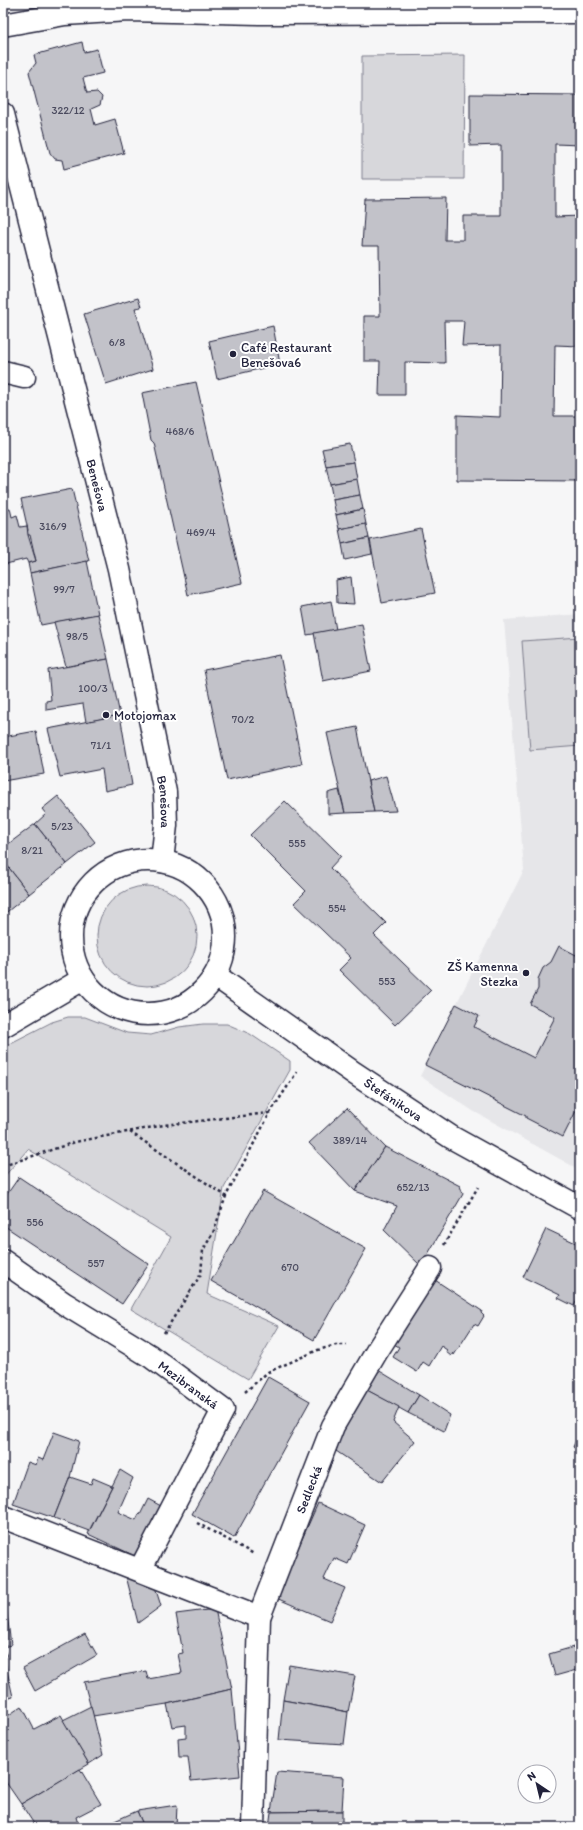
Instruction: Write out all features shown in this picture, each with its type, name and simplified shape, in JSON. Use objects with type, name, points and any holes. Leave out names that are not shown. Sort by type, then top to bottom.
[{"type":"street","points":[[3,26],[65,14],[128,10],[258,8],[580,12]]},
{"type":"street","name":"Benešova","points":[[3,114],[93,460],[121,576],[165,792],[166,825],[162,861]]},
{"type":"street","points":[[3,372],[24,378]]},
{"type":"street","points":[[140,860],[162,861],[182,867],[200,879],[214,895],[222,914],[226,935],[224,956],[216,976],[207,989],[187,1005],[168,1012],[148,1015],[128,1012],[109,1004],[93,992],[83,978],[73,955],[71,933],[79,900],[100,876],[118,865],[140,860]]},
{"type":"street","name":"Štefánikova","points":[[216,976],[354,1073],[451,1137],[580,1208]]},
{"type":"street","points":[[3,1026],[83,978]]},
{"type":"street","name":"Mezibranská","points":[[3,1261],[64,1304],[150,1356],[223,1410],[140,1570]]},
{"type":"street","name":"Sedlecká","points":[[253,1827],[259,1617],[333,1426],[377,1352],[430,1268]]},
{"type":"street","points":[[3,1517],[259,1617]]},
{"type":"path","points":[[150,1356],[201,1274],[202,1250],[213,1233],[226,1196],[270,1113],[297,1072]]},
{"type":"path","points":[[3,1166],[75,1142],[164,1125],[270,1113]]},
{"type":"path","points":[[130,1132],[226,1196]]},
{"type":"path","points":[[430,1268],[478,1187]]},
{"type":"path","points":[[223,1410],[268,1372],[318,1350],[336,1345],[358,1345],[377,1352]]},
{"type":"path","points":[[172,1509],[279,1567]]},
{"type":"shaded area","points":[[465,55],[464,179],[362,179],[362,56]]},
{"type":"shaded area","name":"ZŠ Kamenna Stezka","points":[[580,614],[580,1160],[576,1168],[473,1111],[420,1076],[524,870],[504,620]]},
{"type":"shaded area","points":[[580,637],[580,746],[530,750],[522,641]]},
{"type":"shaded area","points":[[147,886],[157,887],[175,894],[189,908],[196,926],[196,946],[189,964],[175,978],[157,985],[147,986],[137,985],[119,978],[105,964],[98,946],[97,936],[98,926],[105,908],[119,894],[137,887]]},
{"type":"shaded area","points":[[68,1017],[85,1017],[127,1033],[151,1035],[179,1027],[203,1024],[227,1024],[250,1034],[290,1061],[290,1070],[224,1188],[207,1294],[279,1326],[248,1379],[131,1309],[171,1237],[28,1149],[3,1178],[3,1047],[52,1022]]},
{"type":"building","points":[[82,42],[84,52],[97,49],[103,73],[83,78],[87,93],[97,92],[102,97],[100,105],[91,109],[95,125],[115,119],[124,153],[64,169],[62,160],[55,159],[50,153],[29,72],[36,63],[34,55]]},
{"type":"building","points":[[470,94],[580,95],[580,145],[555,144],[555,217],[580,216],[580,346],[555,345],[554,416],[580,416],[580,481],[457,480],[457,415],[500,417],[501,345],[462,346],[464,321],[444,321],[445,363],[405,362],[405,395],[379,395],[380,361],[364,361],[364,316],[380,316],[379,246],[362,246],[365,199],[446,198],[445,240],[463,240],[463,216],[501,216],[501,145],[470,146]]},
{"type":"building","points":[[138,298],[141,307],[135,308],[153,369],[106,384],[84,314]]},
{"type":"building","points":[[273,326],[280,364],[217,379],[209,341]]},
{"type":"building","points":[[196,382],[242,583],[188,595],[154,443],[151,440],[142,393]]},
{"type":"building","points":[[350,444],[354,462],[326,466],[322,449]]},
{"type":"building","points":[[354,462],[357,479],[330,484],[326,466]]},
{"type":"building","points":[[357,479],[360,495],[333,500],[330,484]]},
{"type":"building","points":[[72,489],[89,561],[30,573],[28,563],[36,561],[30,535],[27,533],[28,530],[21,499]]},
{"type":"building","points":[[360,495],[363,509],[336,515],[333,500]]},
{"type":"building","points":[[10,508],[12,517],[17,515],[20,527],[27,526],[28,535],[36,561],[28,563],[26,559],[6,564],[3,550],[3,509]]},
{"type":"building","points":[[363,509],[366,524],[339,529],[336,515]]},
{"type":"building","points":[[366,524],[369,538],[342,544],[339,529]]},
{"type":"building","points":[[421,529],[435,593],[382,603],[370,540]]},
{"type":"building","points":[[369,538],[372,554],[345,560],[342,544]]},
{"type":"building","points":[[87,561],[98,614],[41,625],[30,573]]},
{"type":"building","points":[[351,577],[354,604],[337,603],[336,580]]},
{"type":"building","points":[[331,601],[336,630],[307,635],[302,607]]},
{"type":"building","points":[[98,614],[108,659],[66,667],[54,622]]},
{"type":"building","points":[[362,624],[371,671],[323,681],[314,633]]},
{"type":"building","points":[[280,655],[302,764],[227,780],[204,670]]},
{"type":"building","points":[[108,659],[120,715],[86,722],[83,704],[46,710],[46,701],[51,700],[48,670]]},
{"type":"building","points":[[120,715],[132,785],[105,791],[102,769],[60,777],[48,729]]},
{"type":"building","points":[[357,727],[374,812],[345,813],[327,733]]},
{"type":"building","points":[[36,731],[44,774],[3,781],[3,737]]},
{"type":"building","points":[[386,776],[396,811],[374,812],[368,781]]},
{"type":"building","points":[[339,790],[345,813],[328,814],[328,793]]},
{"type":"building","points":[[58,796],[95,842],[67,864],[35,824],[46,814],[42,809]]},
{"type":"building","points":[[285,801],[341,856],[330,868],[386,923],[374,935],[431,990],[395,1025],[339,970],[351,958],[294,903],[306,891],[250,835]]},
{"type":"building","points":[[35,824],[67,864],[29,894],[3,860],[3,848]]},
{"type":"building","points":[[3,860],[29,894],[3,915]]},
{"type":"building","points":[[559,946],[580,957],[580,1103],[563,1137],[526,1118],[526,1116],[425,1065],[456,1004],[479,1016],[474,1027],[534,1058],[555,1017],[530,1004],[538,989],[538,979],[543,968],[551,962]]},
{"type":"building","points":[[347,1108],[385,1147],[355,1191],[309,1143]]},
{"type":"building","points":[[385,1147],[460,1186],[463,1194],[421,1266],[384,1230],[397,1206],[355,1191]]},
{"type":"building","points":[[19,1177],[149,1264],[122,1304],[3,1225],[3,1200]]},
{"type":"building","points":[[263,1191],[366,1249],[314,1340],[211,1281]]},
{"type":"building","points":[[546,1229],[580,1245],[580,1294],[574,1306],[558,1298],[560,1295],[523,1277]]},
{"type":"building","points":[[435,1280],[482,1311],[481,1313],[484,1316],[478,1326],[474,1324],[454,1355],[453,1353],[451,1356],[446,1352],[447,1350],[441,1346],[429,1366],[423,1362],[417,1372],[393,1357],[399,1347],[394,1344]]},
{"type":"building","points":[[378,1370],[419,1395],[408,1413],[365,1389]]},
{"type":"building","points":[[268,1377],[310,1401],[234,1538],[192,1514]]},
{"type":"building","points":[[365,1389],[399,1407],[393,1422],[415,1441],[382,1482],[336,1451],[340,1436]]},
{"type":"building","points":[[419,1395],[450,1415],[444,1431],[408,1413]]},
{"type":"building","points":[[54,1432],[79,1441],[70,1477],[54,1518],[13,1504],[28,1462],[36,1465],[38,1458],[43,1460]]},
{"type":"building","points":[[580,1432],[580,1451],[573,1447]]},
{"type":"building","points":[[3,1450],[4,1450],[3,1502]]},
{"type":"building","points":[[120,1470],[133,1478],[118,1512],[136,1520],[148,1499],[161,1506],[135,1556],[88,1534]]},
{"type":"building","points":[[70,1477],[91,1484],[93,1478],[112,1486],[89,1531],[54,1518]]},
{"type":"building","points":[[318,1503],[365,1525],[348,1564],[334,1558],[324,1579],[345,1588],[330,1621],[276,1598]]},
{"type":"building","points":[[126,1576],[155,1587],[161,1606],[138,1623]]},
{"type":"building","points":[[3,1606],[6,1606],[11,1645],[3,1647]]},
{"type":"building","points":[[215,1609],[232,1689],[167,1704],[93,1716],[84,1682],[146,1671],[148,1679],[182,1673],[178,1654],[183,1653],[176,1614]]},
{"type":"building","points":[[85,1634],[97,1655],[35,1691],[23,1668]]},
{"type":"building","points":[[577,1646],[580,1658],[580,1669],[555,1676],[549,1654]]},
{"type":"building","points":[[3,1647],[7,1656],[4,1657],[13,1697],[3,1700]]},
{"type":"building","points":[[289,1665],[355,1676],[348,1712],[283,1700]]},
{"type":"building","points":[[232,1689],[240,1776],[191,1781],[188,1757],[179,1757],[178,1738],[186,1737],[186,1725],[172,1727],[167,1704]]},
{"type":"building","points":[[283,1700],[348,1712],[344,1744],[279,1740]]},
{"type":"building","points":[[22,1706],[34,1729],[61,1715],[89,1764],[21,1804],[3,1778],[3,1719]]},
{"type":"building","points":[[91,1706],[103,1755],[89,1764],[63,1720]]},
{"type":"building","points":[[80,1769],[101,1804],[76,1817],[79,1827],[36,1827],[21,1804]]},
{"type":"building","points":[[277,1772],[344,1777],[342,1811],[271,1812]]},
{"type":"building","points":[[177,1805],[176,1827],[144,1827],[137,1811]]},
{"type":"building","points":[[137,1811],[144,1827],[101,1827]]},
{"type":"building","points":[[342,1811],[342,1827],[269,1827],[271,1812]]},
{"type":"place","name":"Café Restaurant Benešova6","points":[[233,354]]},
{"type":"place","name":"Motojomax","points":[[106,715]]},
{"type":"place","name":"ZŠ Kamenna Stezka","points":[[526,973]]}]
